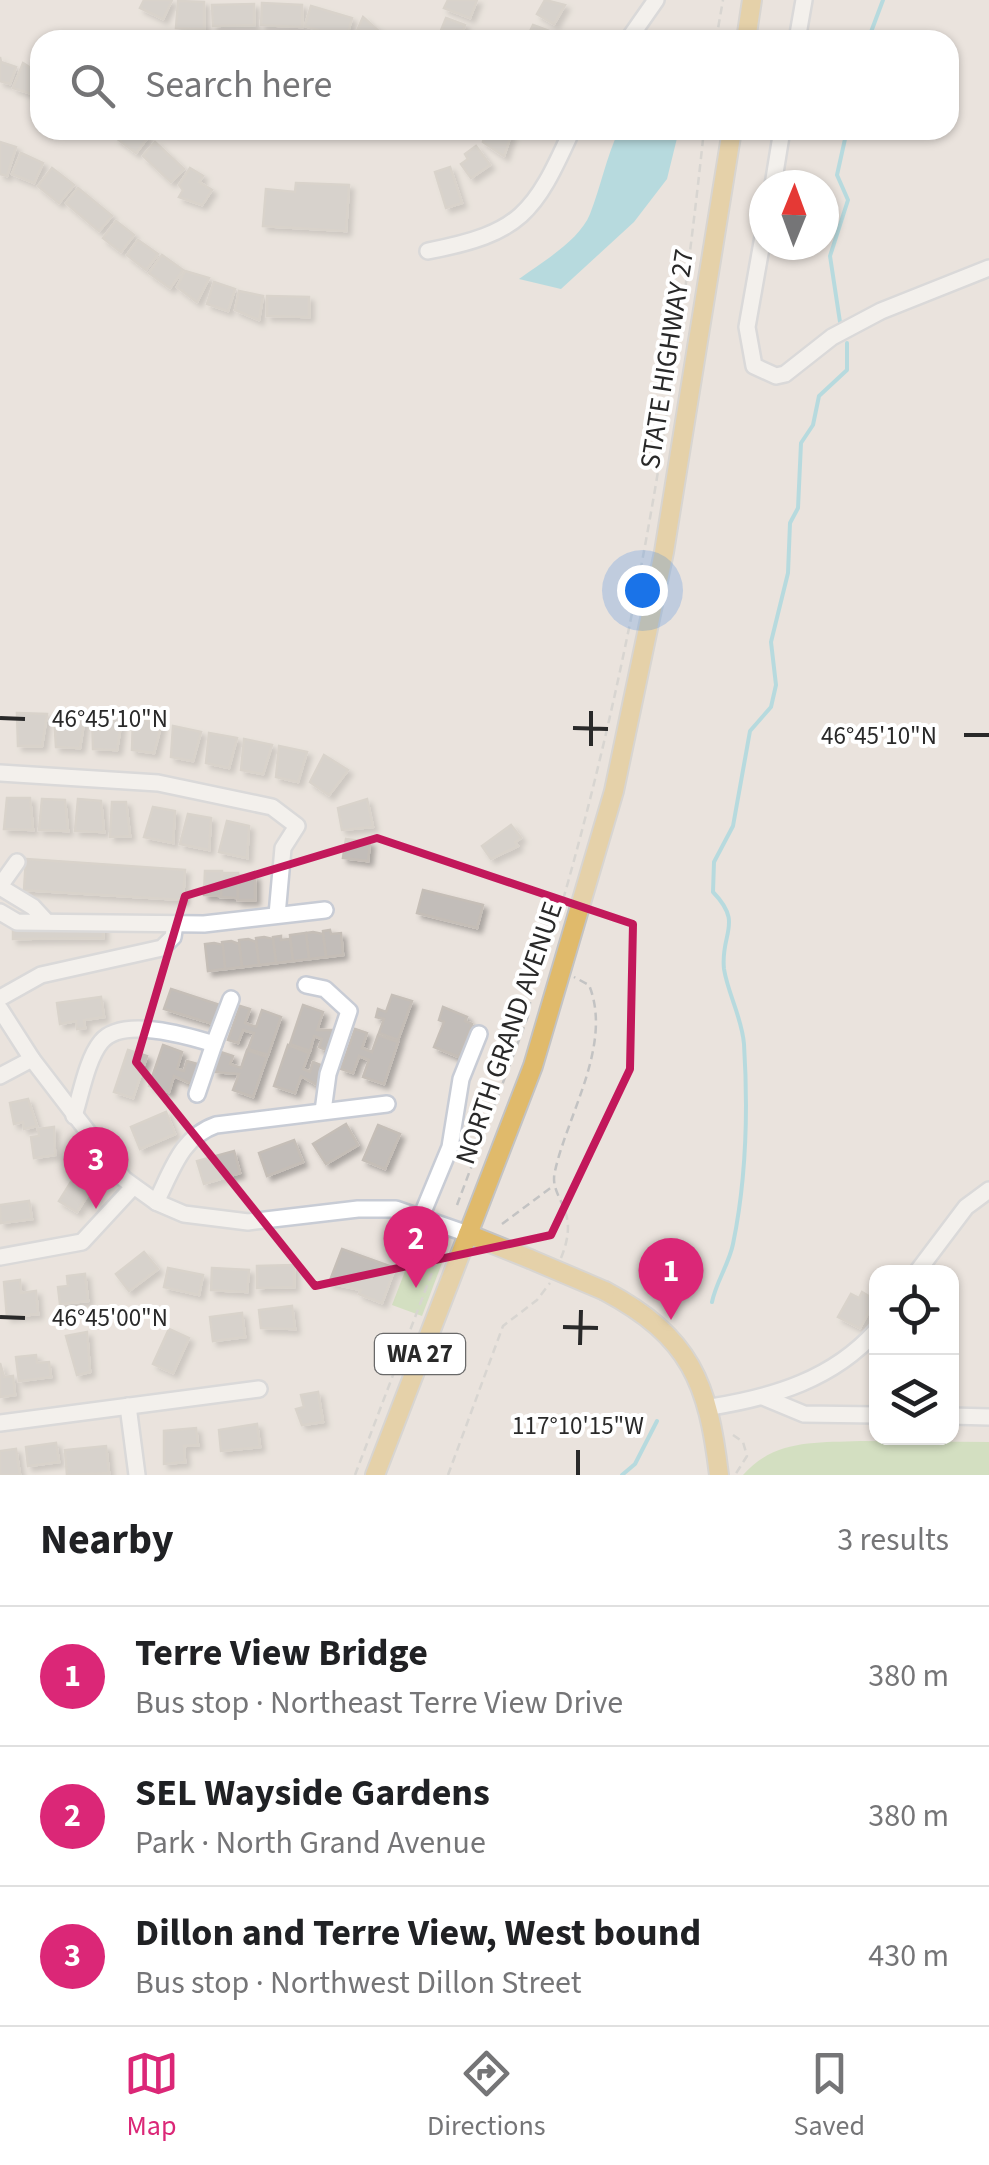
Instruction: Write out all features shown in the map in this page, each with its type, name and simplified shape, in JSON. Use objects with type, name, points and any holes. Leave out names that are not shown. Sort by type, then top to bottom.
[{"type":"main road","points":[[748,30],[752,0]]},
{"type":"main road","name":"STATE HIGHWAY 27","points":[[656,597],[730,140]]},
{"type":"main road","name":"NORTH GRAND AVENUE","points":[[375,1475],[533,1066],[619,772],[656,597]]},
{"type":"main road","points":[[468,1234],[606,1290],[665,1332],[698,1378],[711,1408],[719,1475]]},
{"type":"street","points":[[635,30],[656,0]]},
{"type":"street","points":[[799,30],[804,0]]},
{"type":"street","points":[[428,251],[480,239],[515,222],[543,193],[567,140]]},
{"type":"street","points":[[775,170],[780,140]]},
{"type":"street","points":[[759,260],[746,338],[754,366],[776,376],[785,374],[832,337],[881,311],[989,268]]},
{"type":"street","points":[[0,772],[158,783],[272,806],[297,826],[284,848],[276,915]]},
{"type":"street","points":[[17,862],[0,887],[33,907],[45,920]]},
{"type":"street","points":[[0,912],[18,922],[175,924],[325,910]]},
{"type":"street","points":[[0,998],[41,975],[162,948],[173,938],[175,924]]},
{"type":"street","points":[[306,986],[325,989],[349,1011],[328,1074],[323,1110]]},
{"type":"street","points":[[197,1094],[231,1000]]},
{"type":"street","points":[[0,1010],[74,1116],[132,1188],[156,1202],[216,1220],[248,1222],[376,1208],[421,1217],[468,1234]]},
{"type":"street","points":[[74,1116],[99,1044],[110,1034],[165,1029],[214,1044]]},
{"type":"street","points":[[421,1217],[450,1147],[461,1079],[479,1034]]},
{"type":"street","points":[[0,1076],[32,1059]]},
{"type":"street","points":[[156,1202],[184,1146],[196,1132],[323,1110],[387,1104]]},
{"type":"street","points":[[0,1256],[82,1242],[132,1188]]},
{"type":"street","points":[[922,1265],[952,1224],[989,1190]]},
{"type":"street","points":[[711,1408],[804,1384],[832,1368],[869,1337]]},
{"type":"street","points":[[0,1423],[260,1389]]},
{"type":"street","points":[[763,1397],[804,1414],[869,1416]]},
{"type":"street","points":[[128,1406],[137,1475]]},
{"type":"street","points":[[959,1416],[989,1417]]},
{"type":"path","points":[[718,30],[723,0]]},
{"type":"path","points":[[457,1205],[528,1016],[536,965],[552,941],[588,819],[630,629],[703,140]]},
{"type":"path","points":[[502,1224],[554,1185],[593,1041],[594,998],[589,985],[575,977]]},
{"type":"path","points":[[554,1185],[568,1212],[569,1235],[560,1258]]},
{"type":"path","points":[[355,1475],[441,1249]]},
{"type":"path","points":[[448,1475],[502,1326],[546,1291],[554,1274]]},
{"type":"path","points":[[733,1435],[743,1442],[747,1456],[736,1475]]},
{"type":"highlighted area","points":[[377,838],[633,924],[630,1069],[551,1235],[315,1286],[136,1062],[185,896]]},
{"type":"green space","points":[[419,1235],[435,1245],[442,1263],[422,1316],[392,1305]]},
{"type":"green space","points":[[989,1442],[989,1475],[743,1475],[768,1455],[812,1443]]},
{"type":"water","points":[[615,140],[677,140],[667,179],[634,222],[561,289],[519,279],[559,250],[585,224]]},
{"type":"building","points":[[144,0],[172,0],[163,19],[140,8]]},
{"type":"building","points":[[448,0],[477,0],[470,18],[444,8]]},
{"type":"building","points":[[545,0],[565,5],[554,24],[537,14]]},
{"type":"building","points":[[178,1],[204,2],[204,29],[176,28]]},
{"type":"building","points":[[262,3],[302,5],[302,27],[261,25]]},
{"type":"building","points":[[254,4],[254,25],[213,26],[212,5]]},
{"type":"building","points":[[311,6],[352,18],[349,30],[305,26]]},
{"type":"building","points":[[363,17],[377,30],[357,30]]},
{"type":"building","points":[[446,18],[465,25],[463,30],[441,30]]},
{"type":"building","points":[[0,57],[1,62],[16,67],[10,84],[0,81]]},
{"type":"building","points":[[23,63],[30,68],[30,93],[13,88]]},
{"type":"building","points":[[119,140],[146,140],[136,153]]},
{"type":"building","points":[[484,140],[509,140],[504,156]]},
{"type":"building","points":[[0,142],[16,147],[7,176],[0,174]]},
{"type":"building","points":[[155,142],[184,169],[171,182],[143,156]]},
{"type":"building","points":[[476,146],[490,165],[471,178],[461,164],[468,159],[465,154]]},
{"type":"building","points":[[21,153],[43,163],[34,183],[12,174]]},
{"type":"building","points":[[450,167],[462,203],[446,208],[435,172]]},
{"type":"building","points":[[52,168],[74,185],[59,203],[38,186]]},
{"type":"building","points":[[190,168],[203,176],[199,182],[212,190],[202,205],[179,197],[183,190],[179,185]]},
{"type":"building","points":[[296,183],[349,185],[346,231],[263,226],[266,189],[295,192]]},
{"type":"building","points":[[78,188],[112,216],[99,231],[66,203]]},
{"type":"building","points":[[116,221],[134,235],[121,252],[103,238]]},
{"type":"building","points":[[138,240],[158,254],[146,270],[127,255]]},
{"type":"building","points":[[162,255],[183,270],[170,288],[149,273]]},
{"type":"building","points":[[185,271],[209,278],[197,302],[177,287]]},
{"type":"building","points":[[214,282],[235,289],[228,311],[207,304]]},
{"type":"building","points":[[239,291],[263,296],[259,320],[235,310]]},
{"type":"building","points":[[267,296],[309,297],[309,317],[267,316]]},
{"type":"building","points":[[17,713],[47,714],[42,746],[18,746]]},
{"type":"building","points":[[54,715],[85,716],[80,748],[56,747]]},
{"type":"building","points":[[92,717],[122,718],[117,750],[93,749]]},
{"type":"building","points":[[133,718],[162,722],[154,753],[132,750]]},
{"type":"building","points":[[173,726],[201,732],[193,761],[171,757]]},
{"type":"building","points":[[209,733],[237,738],[229,768],[206,763]]},
{"type":"building","points":[[244,739],[272,745],[263,774],[241,770]]},
{"type":"building","points":[[279,746],[307,752],[298,782],[276,777]]},
{"type":"building","points":[[324,755],[348,770],[329,795],[310,782]]},
{"type":"building","points":[[7,798],[30,798],[33,830],[4,829]]},
{"type":"building","points":[[42,799],[65,800],[68,831],[39,830]]},
{"type":"building","points":[[78,799],[101,801],[104,832],[75,831]]},
{"type":"building","points":[[367,799],[373,827],[342,830],[338,808]]},
{"type":"building","points":[[112,802],[126,802],[130,836],[110,837]]},
{"type":"building","points":[[153,807],[175,811],[173,843],[144,837]]},
{"type":"building","points":[[188,814],[211,818],[209,850],[180,844]]},
{"type":"building","points":[[227,821],[249,826],[247,858],[219,852]]},
{"type":"building","points":[[511,825],[521,838],[515,842],[518,846],[491,859],[482,846]]},
{"type":"building","points":[[346,839],[370,842],[368,861],[343,858]]},
{"type":"building","points":[[26,859],[185,870],[183,900],[24,890]]},
{"type":"building","points":[[205,871],[222,871],[221,896],[204,895]]},
{"type":"building","points":[[222,873],[238,873],[238,898],[221,897]]},
{"type":"building","points":[[238,875],[255,876],[255,900],[238,900]]},
{"type":"building","points":[[423,890],[483,905],[477,928],[417,913]]},
{"type":"building","points":[[103,924],[103,938],[13,939],[13,925]]},
{"type":"building","points":[[330,930],[331,934],[341,933],[343,955],[326,957],[323,931]]},
{"type":"building","points":[[306,933],[323,934],[326,957],[309,959]]},
{"type":"building","points":[[306,933],[309,959],[293,961],[290,935]]},
{"type":"building","points":[[281,936],[281,940],[290,939],[293,961],[276,963],[273,937]]},
{"type":"building","points":[[256,938],[273,939],[276,963],[259,965]]},
{"type":"building","points":[[239,940],[256,942],[259,965],[242,967]]},
{"type":"building","points":[[222,942],[239,944],[242,967],[225,969]]},
{"type":"building","points":[[205,944],[223,945],[225,969],[208,971]]},
{"type":"building","points":[[171,989],[220,1005],[213,1024],[164,1009]]},
{"type":"building","points":[[392,995],[412,1001],[398,1040],[379,1033],[384,1019],[376,1017],[378,1009],[386,1012]]},
{"type":"building","points":[[101,997],[104,1017],[84,1020],[85,1028],[77,1029],[76,1021],[60,1024],[57,1003]]},
{"type":"building","points":[[303,1005],[323,1012],[317,1030],[336,1030],[329,1051],[319,1047],[322,1039],[314,1036],[310,1051],[290,1044]]},
{"type":"building","points":[[240,1006],[250,1009],[245,1023],[256,1027],[262,1010],[281,1017],[268,1055],[248,1049],[254,1033],[243,1030],[238,1043],[228,1040]]},
{"type":"building","points":[[443,1007],[467,1017],[465,1021],[472,1024],[459,1057],[434,1047],[444,1022],[439,1020]]},
{"type":"building","points":[[355,1029],[367,1033],[362,1048],[372,1052],[378,1035],[398,1042],[384,1084],[363,1077],[369,1060],[359,1056],[353,1073],[341,1069]]},
{"type":"building","points":[[163,1045],[182,1052],[177,1069],[184,1071],[187,1061],[198,1064],[192,1084],[174,1076],[169,1092],[149,1086]]},
{"type":"building","points":[[288,1045],[309,1053],[303,1069],[310,1072],[313,1062],[323,1066],[317,1085],[301,1076],[295,1093],[274,1086]]},
{"type":"building","points":[[128,1050],[147,1056],[133,1098],[114,1092]]},
{"type":"building","points":[[247,1050],[267,1057],[253,1097],[233,1090],[239,1074],[214,1072],[221,1052],[233,1056],[230,1064],[241,1068]]},
{"type":"building","points":[[28,1099],[37,1126],[24,1129],[23,1122],[14,1124],[10,1103]]},
{"type":"building","points":[[166,1112],[175,1134],[140,1149],[131,1127]]},
{"type":"building","points":[[346,1124],[358,1145],[326,1164],[313,1144]]},
{"type":"building","points":[[378,1125],[400,1134],[385,1169],[363,1160]]},
{"type":"building","points":[[54,1127],[55,1155],[34,1158],[31,1137],[39,1136],[38,1129]]},
{"type":"building","points":[[294,1140],[303,1162],[267,1176],[259,1153]]},
{"type":"building","points":[[234,1151],[240,1173],[204,1184],[197,1161]]},
{"type":"building","points":[[74,1177],[92,1188],[77,1212],[59,1201]]},
{"type":"building","points":[[29,1201],[32,1219],[1,1223],[0,1205]]},
{"type":"building","points":[[342,1249],[395,1268],[382,1303],[359,1294],[361,1290],[329,1283]]},
{"type":"building","points":[[144,1252],[158,1269],[129,1291],[116,1274]]},
{"type":"building","points":[[294,1265],[294,1287],[257,1288],[257,1266]]},
{"type":"building","points":[[168,1268],[203,1275],[199,1295],[164,1287]]},
{"type":"building","points":[[212,1268],[249,1270],[247,1292],[211,1290]]},
{"type":"building","points":[[85,1274],[88,1301],[60,1304],[58,1287],[68,1286],[67,1276]]},
{"type":"building","points":[[20,1280],[21,1293],[36,1291],[38,1314],[7,1317],[4,1282]]},
{"type":"building","points":[[862,1292],[869,1296],[869,1311],[860,1328],[838,1317],[851,1294],[859,1298]]},
{"type":"building","points":[[292,1306],[295,1329],[261,1328],[259,1310]]},
{"type":"building","points":[[242,1313],[245,1337],[213,1341],[210,1317]]},
{"type":"building","points":[[169,1329],[189,1338],[173,1373],[153,1364]]},
{"type":"building","points":[[87,1332],[90,1372],[77,1375],[66,1336]]},
{"type":"building","points":[[36,1355],[37,1363],[49,1362],[51,1377],[19,1381],[16,1357]]},
{"type":"building","points":[[0,1363],[4,1377],[13,1376],[15,1395],[0,1397]]},
{"type":"building","points":[[318,1392],[323,1422],[302,1425],[296,1409],[304,1407],[301,1395]]},
{"type":"building","points":[[257,1424],[260,1447],[221,1451],[219,1430]]},
{"type":"building","points":[[196,1428],[198,1445],[184,1446],[185,1462],[164,1464],[164,1431]]},
{"type":"building","points":[[56,1443],[59,1462],[28,1466],[26,1447]]},
{"type":"building","points":[[106,1446],[109,1473],[67,1475],[65,1450]]},
{"type":"building","points":[[16,1449],[20,1475],[0,1475],[0,1451]]},
{"type":"waterway","points":[[872,30],[883,0]]},
{"type":"waterway","points":[[840,322],[830,256],[848,200],[837,175],[845,140]]},
{"type":"waterway","points":[[712,1302],[733,1244],[746,1119],[743,1034],[724,969],[729,921],[713,892],[714,862],[733,826],[750,731],[771,707],[776,685],[771,642],[788,573],[790,523],[798,508],[801,443],[813,425],[819,396],[847,370],[847,343]]},
{"type":"waterway","points":[[622,1475],[635,1464],[657,1421]]},
{"type":"place","name":"Dillon and Terre View, West bound","points":[[96,1209]]},
{"type":"place","name":"SEL Wayside Gardens","points":[[416,1288]]},
{"type":"place","name":"Terre View Bridge","points":[[671,1320]]}]
